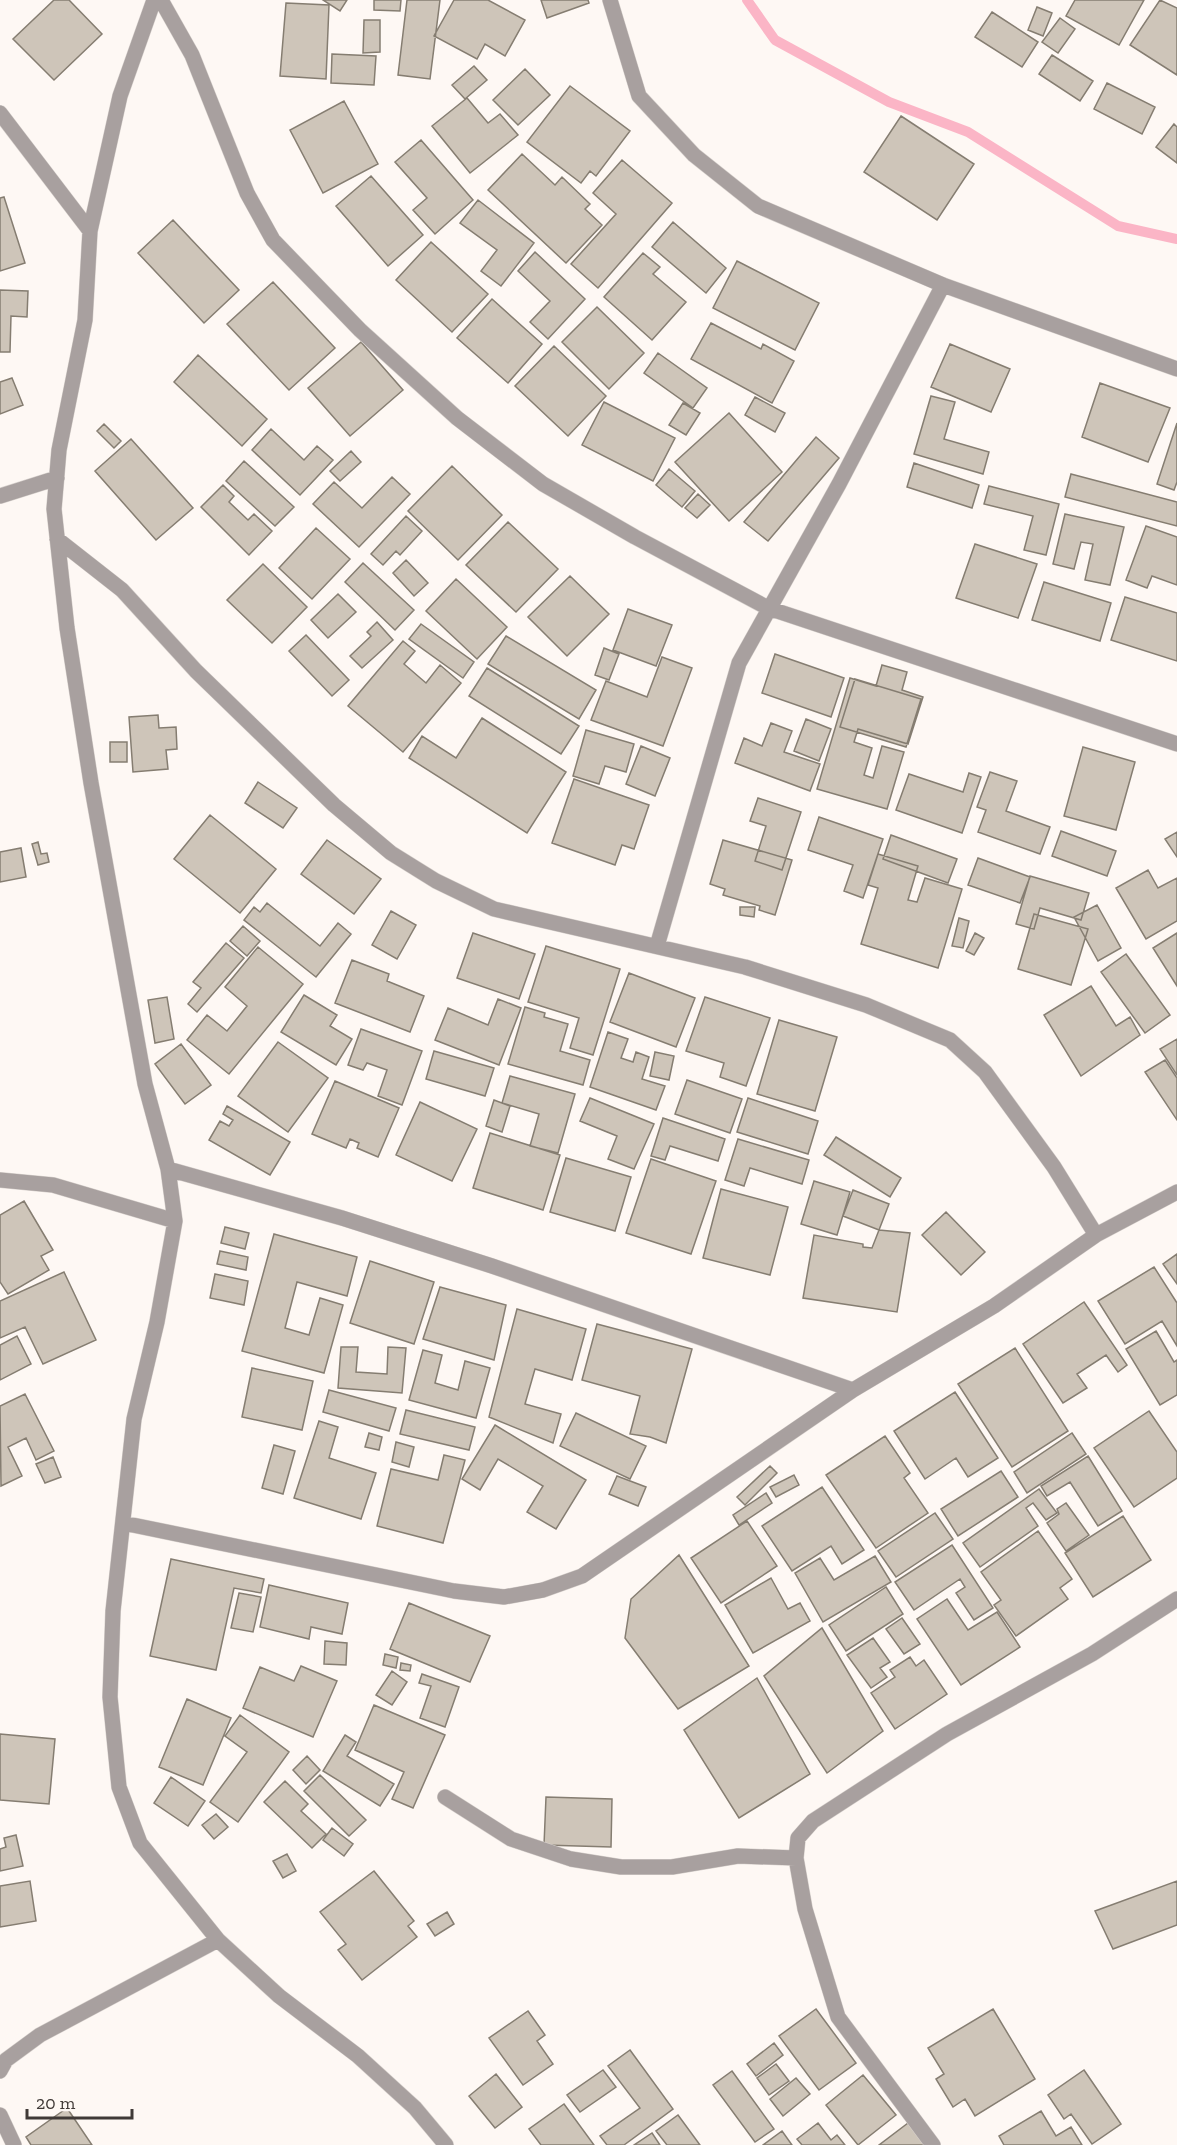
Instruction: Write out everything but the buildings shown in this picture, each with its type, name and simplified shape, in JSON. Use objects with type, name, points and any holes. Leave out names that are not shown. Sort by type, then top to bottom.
[{"type":"street","points":[[154,0],[120,96],[90,231],[84,320],[58,450],[54,509],[70,650],[127,994],[145,1084],[168,1169],[175,1221],[157,1323],[134,1419],[113,1611],[110,1697],[119,1787],[141,1843],[218,1940],[279,1996],[358,2056],[415,2108],[446,2145]]},
{"type":"street","points":[[161,0],[192,55],[247,193],[273,240],[360,330],[457,418],[543,484],[768,608],[1177,744]]},
{"type":"street","points":[[610,0],[639,96],[694,155],[758,207],[944,285],[1177,369]]},
{"type":"street","points":[[0,113],[90,231]]},
{"type":"street","points":[[657,946],[739,663],[839,484],[944,285]]},
{"type":"street","points":[[0,496],[57,478]]},
{"type":"street","points":[[57,539],[122,590],[196,671],[334,805],[391,854],[436,881],[494,909],[745,967],[866,1005],[950,1040],[986,1071],[1054,1167],[1096,1235]]},
{"type":"street","points":[[168,1169],[342,1218],[492,1266],[853,1390]]},
{"type":"street","points":[[0,1180],[53,1185],[175,1221]]},
{"type":"street","points":[[123,1522],[454,1591],[504,1597],[543,1590],[582,1576],[853,1390],[994,1306],[1096,1235],[1177,1192]]},
{"type":"street","points":[[933,2145],[838,2017],[805,1910],[796,1858],[798,1838],[813,1821],[947,1734],[1092,1654],[1177,1599]]},
{"type":"street","points":[[445,1797],[511,1839],[571,1859],[621,1867],[672,1867],[738,1856],[796,1858]]},
{"type":"street","points":[[0,2071],[6,2060],[40,2035],[218,1940]]},
{"type":"street","points":[[0,2115],[14,2145]]},
{"type":"waterway","points":[[747,0],[775,40],[889,102],[968,132],[1118,226],[1177,239]]}]
